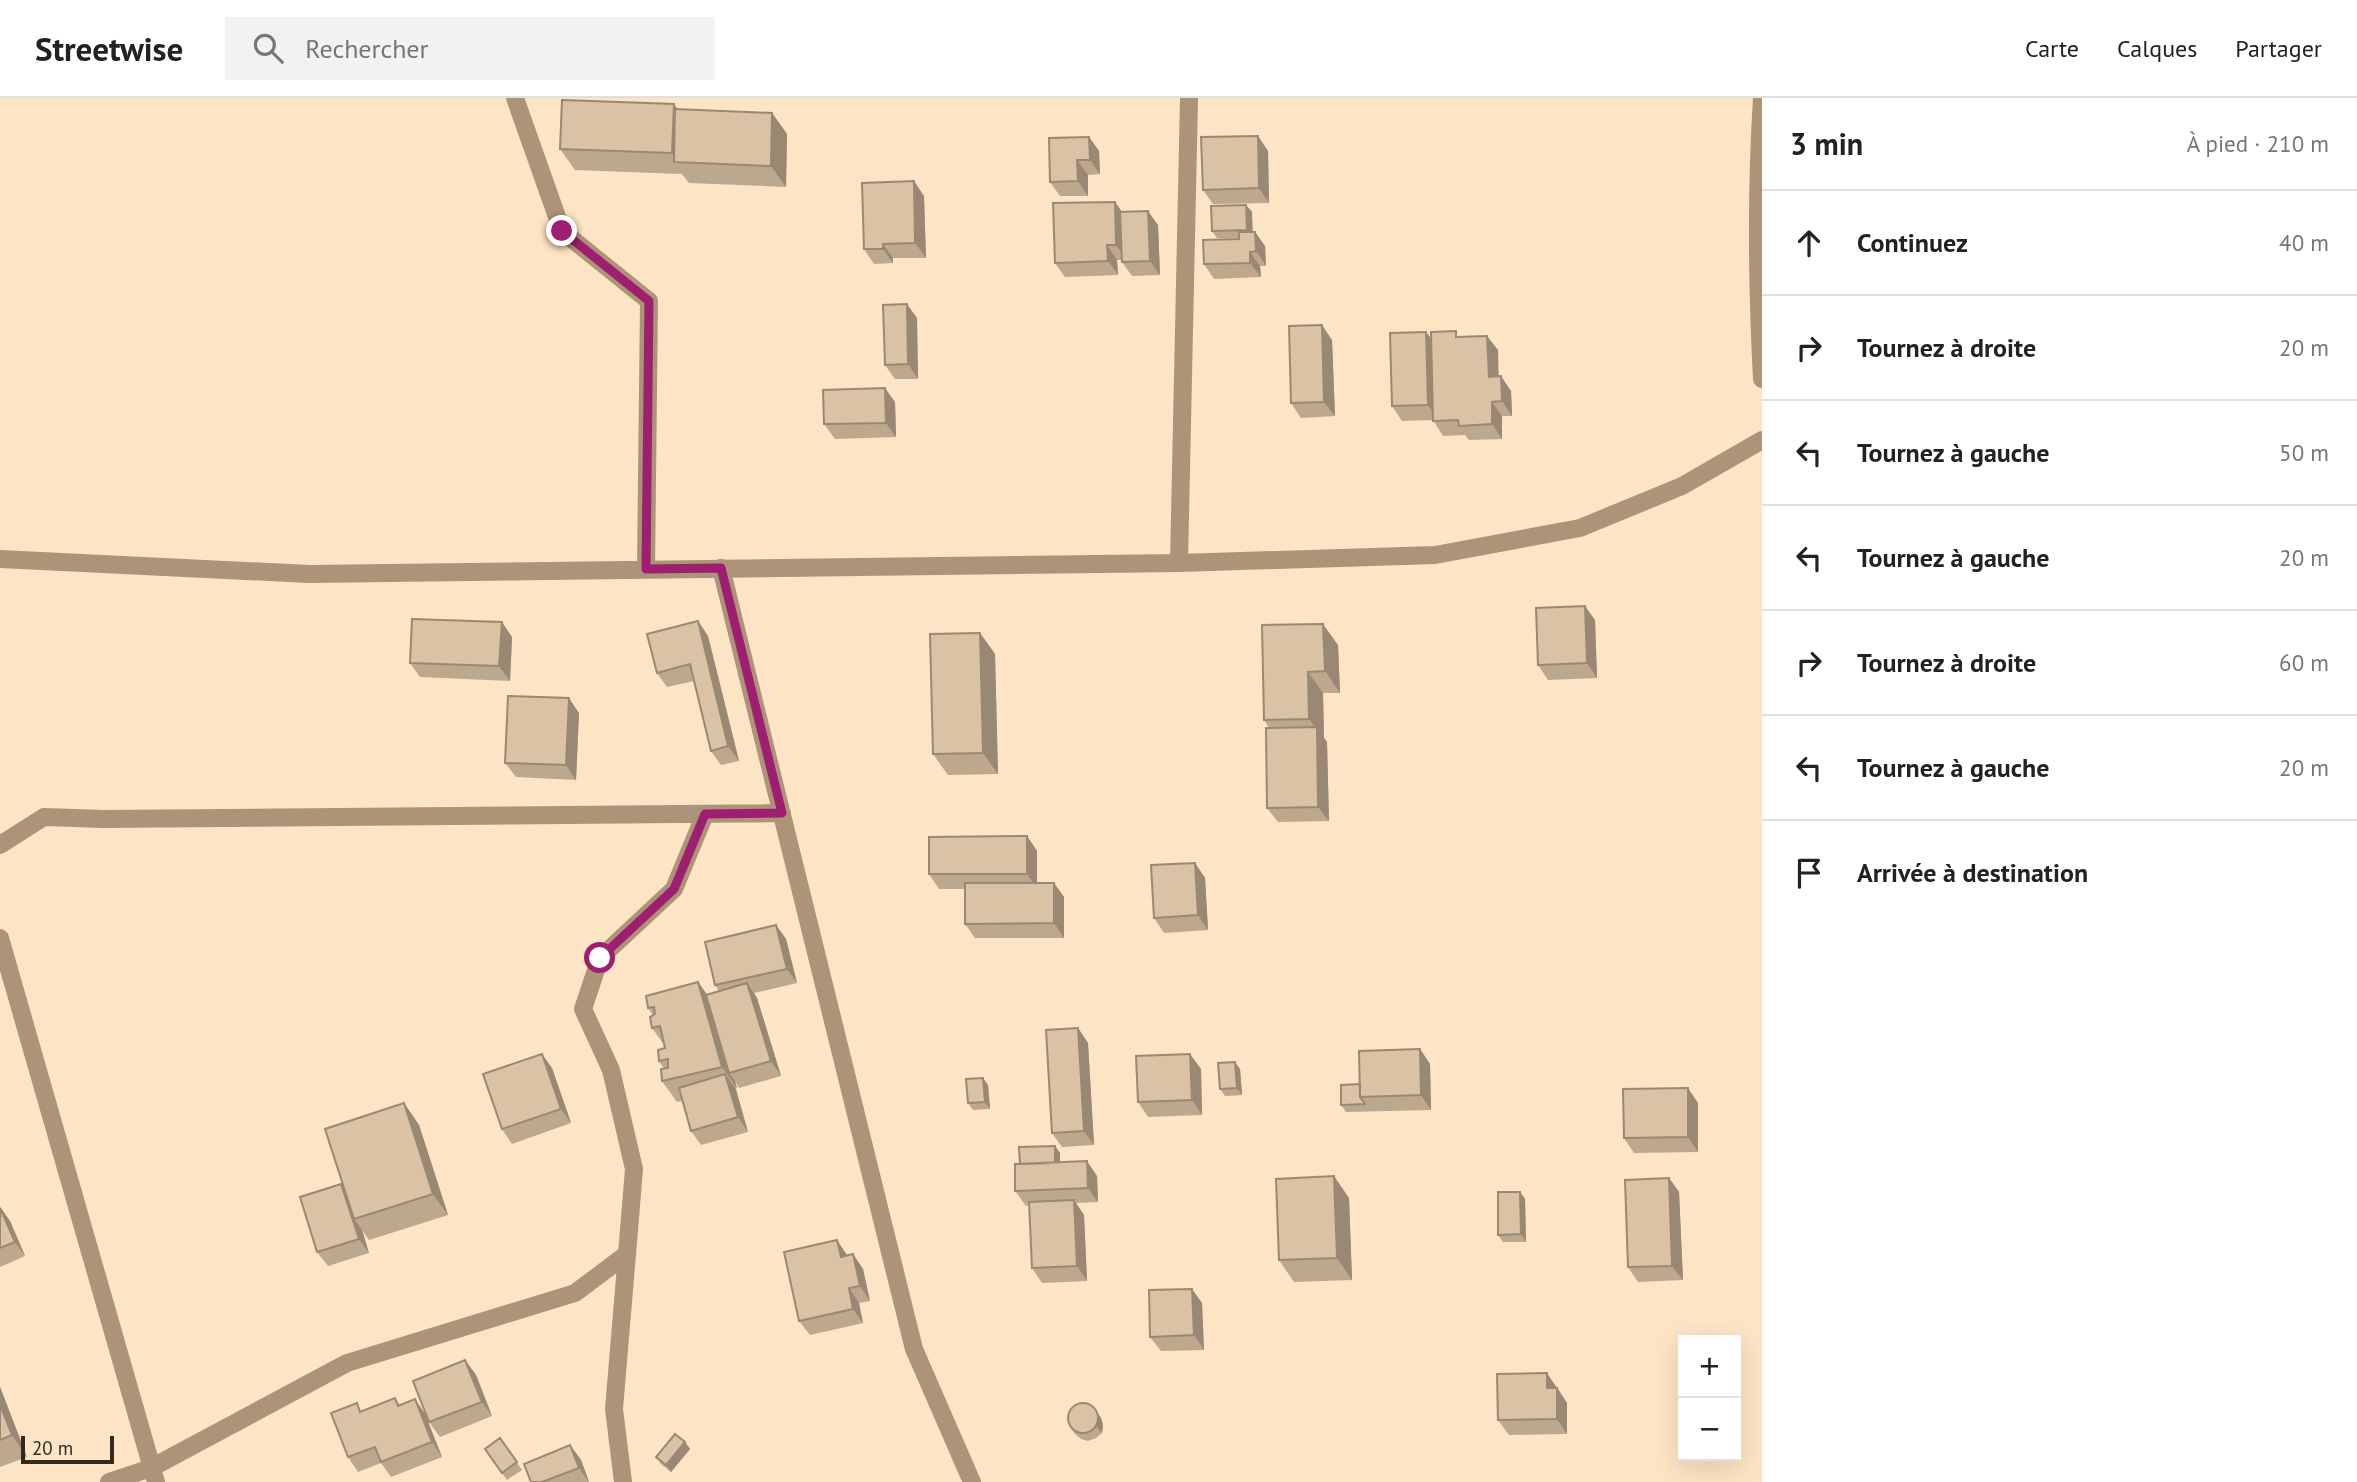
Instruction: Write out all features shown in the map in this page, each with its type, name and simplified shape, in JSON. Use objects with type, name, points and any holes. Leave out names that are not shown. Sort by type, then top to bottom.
[{"type":"street","points":[[515,98],[562,231],[649,301],[646,569]]},
{"type":"street","points":[[1180,563],[1189,98]]},
{"type":"street","points":[[1762,98],[1758,160],[1758,303],[1762,379]]},
{"type":"street","points":[[0,559],[309,574],[1180,563],[1435,555],[1580,528],[1682,486],[1762,440]]},
{"type":"street","points":[[721,568],[914,1349],[972,1482]]},
{"type":"street","points":[[0,845],[44,817],[117,819],[782,813]]},
{"type":"street","points":[[623,1482],[614,1409],[634,1169],[611,1070],[583,1009],[600,958],[674,889],[705,814]]},
{"type":"street","points":[[0,938],[154,1475]]},
{"type":"street","points":[[109,1482],[154,1475],[347,1363],[575,1293],[627,1254]]},
{"type":"building","points":[[562,100],[674,104],[672,153],[560,149]]},
{"type":"building","points":[[675,109],[772,113],[771,166],[674,162]]},
{"type":"building","points":[[1258,136],[1259,188],[1203,190],[1201,137]]},
{"type":"building","points":[[1089,137],[1090,160],[1077,160],[1078,181],[1050,182],[1049,138]]},
{"type":"building","points":[[914,181],[915,243],[883,244],[883,249],[864,249],[862,183]]},
{"type":"building","points":[[1115,202],[1116,245],[1107,245],[1108,261],[1055,263],[1053,203]]},
{"type":"building","points":[[1246,205],[1247,230],[1212,231],[1211,206]]},
{"type":"building","points":[[1148,211],[1150,261],[1122,262],[1120,212]]},
{"type":"building","points":[[1239,232],[1255,232],[1256,251],[1250,252],[1250,263],[1204,264],[1203,240],[1239,239]]},
{"type":"building","points":[[907,304],[908,364],[885,365],[883,305]]},
{"type":"building","points":[[1322,325],[1324,402],[1291,403],[1289,326]]},
{"type":"building","points":[[1456,331],[1456,337],[1487,336],[1489,377],[1501,376],[1502,401],[1492,402],[1492,424],[1459,426],[1458,420],[1433,421],[1431,332]]},
{"type":"building","points":[[1426,332],[1428,405],[1392,406],[1390,333]]},
{"type":"building","points":[[885,388],[886,423],[824,424],[823,390]]},
{"type":"building","points":[[1585,606],[1587,663],[1538,665],[1536,608]]},
{"type":"building","points":[[412,619],[502,622],[499,666],[410,663]]},
{"type":"building","points":[[698,621],[728,746],[711,751],[690,664],[657,673],[647,634]]},
{"type":"building","points":[[1323,624],[1325,671],[1308,672],[1309,719],[1264,720],[1262,625]]},
{"type":"building","points":[[980,633],[983,753],[933,754],[930,634]]},
{"type":"building","points":[[508,696],[569,698],[566,765],[505,763]]},
{"type":"building","points":[[1317,727],[1318,807],[1267,808],[1266,728]]},
{"type":"building","points":[[1027,836],[1027,874],[929,874],[929,837]]},
{"type":"building","points":[[1195,863],[1198,915],[1154,918],[1151,865]]},
{"type":"building","points":[[965,883],[1054,883],[1054,923],[965,924]]},
{"type":"building","points":[[776,925],[787,969],[715,985],[705,942]]},
{"type":"building","points":[[698,982],[722,1067],[662,1081],[661,1069],[668,1068],[668,1059],[659,1061],[658,1050],[665,1048],[660,1026],[652,1028],[650,1017],[655,1014],[654,1007],[648,1008],[646,996]]},
{"type":"building","points":[[747,983],[771,1061],[729,1073],[706,995]]},
{"type":"building","points":[[1078,1028],[1084,1131],[1052,1133],[1046,1030]]},
{"type":"building","points":[[1420,1049],[1421,1095],[1360,1097],[1359,1051]]},
{"type":"building","points":[[542,1054],[561,1109],[502,1129],[483,1074]]},
{"type":"building","points":[[1190,1054],[1192,1100],[1138,1102],[1136,1056]]},
{"type":"building","points":[[1235,1062],[1237,1088],[1220,1089],[1218,1063]]},
{"type":"building","points":[[725,1074],[738,1117],[691,1131],[679,1088]]},
{"type":"building","points":[[983,1078],[985,1102],[968,1103],[966,1079]]},
{"type":"building","points":[[1360,1084],[1360,1097],[1365,1104],[1341,1105],[1341,1085]]},
{"type":"building","points":[[1688,1088],[1688,1137],[1624,1138],[1623,1089]]},
{"type":"building","points":[[404,1103],[433,1194],[354,1219],[325,1129]]},
{"type":"building","points":[[1055,1146],[1055,1163],[1020,1164],[1019,1147]]},
{"type":"building","points":[[1087,1161],[1088,1188],[1015,1191],[1015,1164]]},
{"type":"building","points":[[1334,1176],[1337,1258],[1279,1260],[1276,1179]]},
{"type":"building","points":[[1669,1178],[1672,1266],[1628,1267],[1625,1180]]},
{"type":"building","points":[[341,1184],[359,1239],[317,1252],[300,1197]]},
{"type":"building","points":[[1498,1192],[1520,1192],[1521,1234],[1498,1235]]},
{"type":"building","points":[[1074,1200],[1077,1266],[1032,1268],[1029,1202]]},
{"type":"building","points":[[0,1208],[15,1242],[0,1248]]},
{"type":"building","points":[[837,1240],[841,1257],[853,1254],[860,1286],[849,1288],[853,1309],[799,1321],[784,1252]]},
{"type":"building","points":[[1192,1289],[1194,1335],[1150,1337],[1149,1290]]},
{"type":"building","points":[[465,1360],[482,1402],[429,1422],[413,1381]]},
{"type":"building","points":[[1547,1373],[1547,1388],[1557,1388],[1557,1419],[1498,1420],[1497,1374]]},
{"type":"building","points":[[395,1398],[398,1406],[415,1399],[432,1442],[381,1462],[375,1447],[348,1457],[331,1413],[357,1403],[360,1412]]},
{"type":"building","points":[[1083,1403],[1089,1404],[1097,1412],[1097,1424],[1089,1432],[1083,1433],[1077,1432],[1069,1424],[1068,1418],[1069,1412],[1077,1404]]},
{"type":"building","points":[[0,1405],[12,1435],[0,1440]]},
{"type":"building","points":[[675,1434],[685,1442],[666,1465],[656,1457]]},
{"type":"building","points":[[500,1438],[517,1462],[502,1473],[485,1449]]},
{"type":"building","points":[[570,1445],[579,1468],[542,1482],[531,1482],[524,1464]]},
{"type":"route","points":[[562,231],[649,301],[646,569],[721,568],[782,813],[705,814],[674,889],[600,958]]}]
